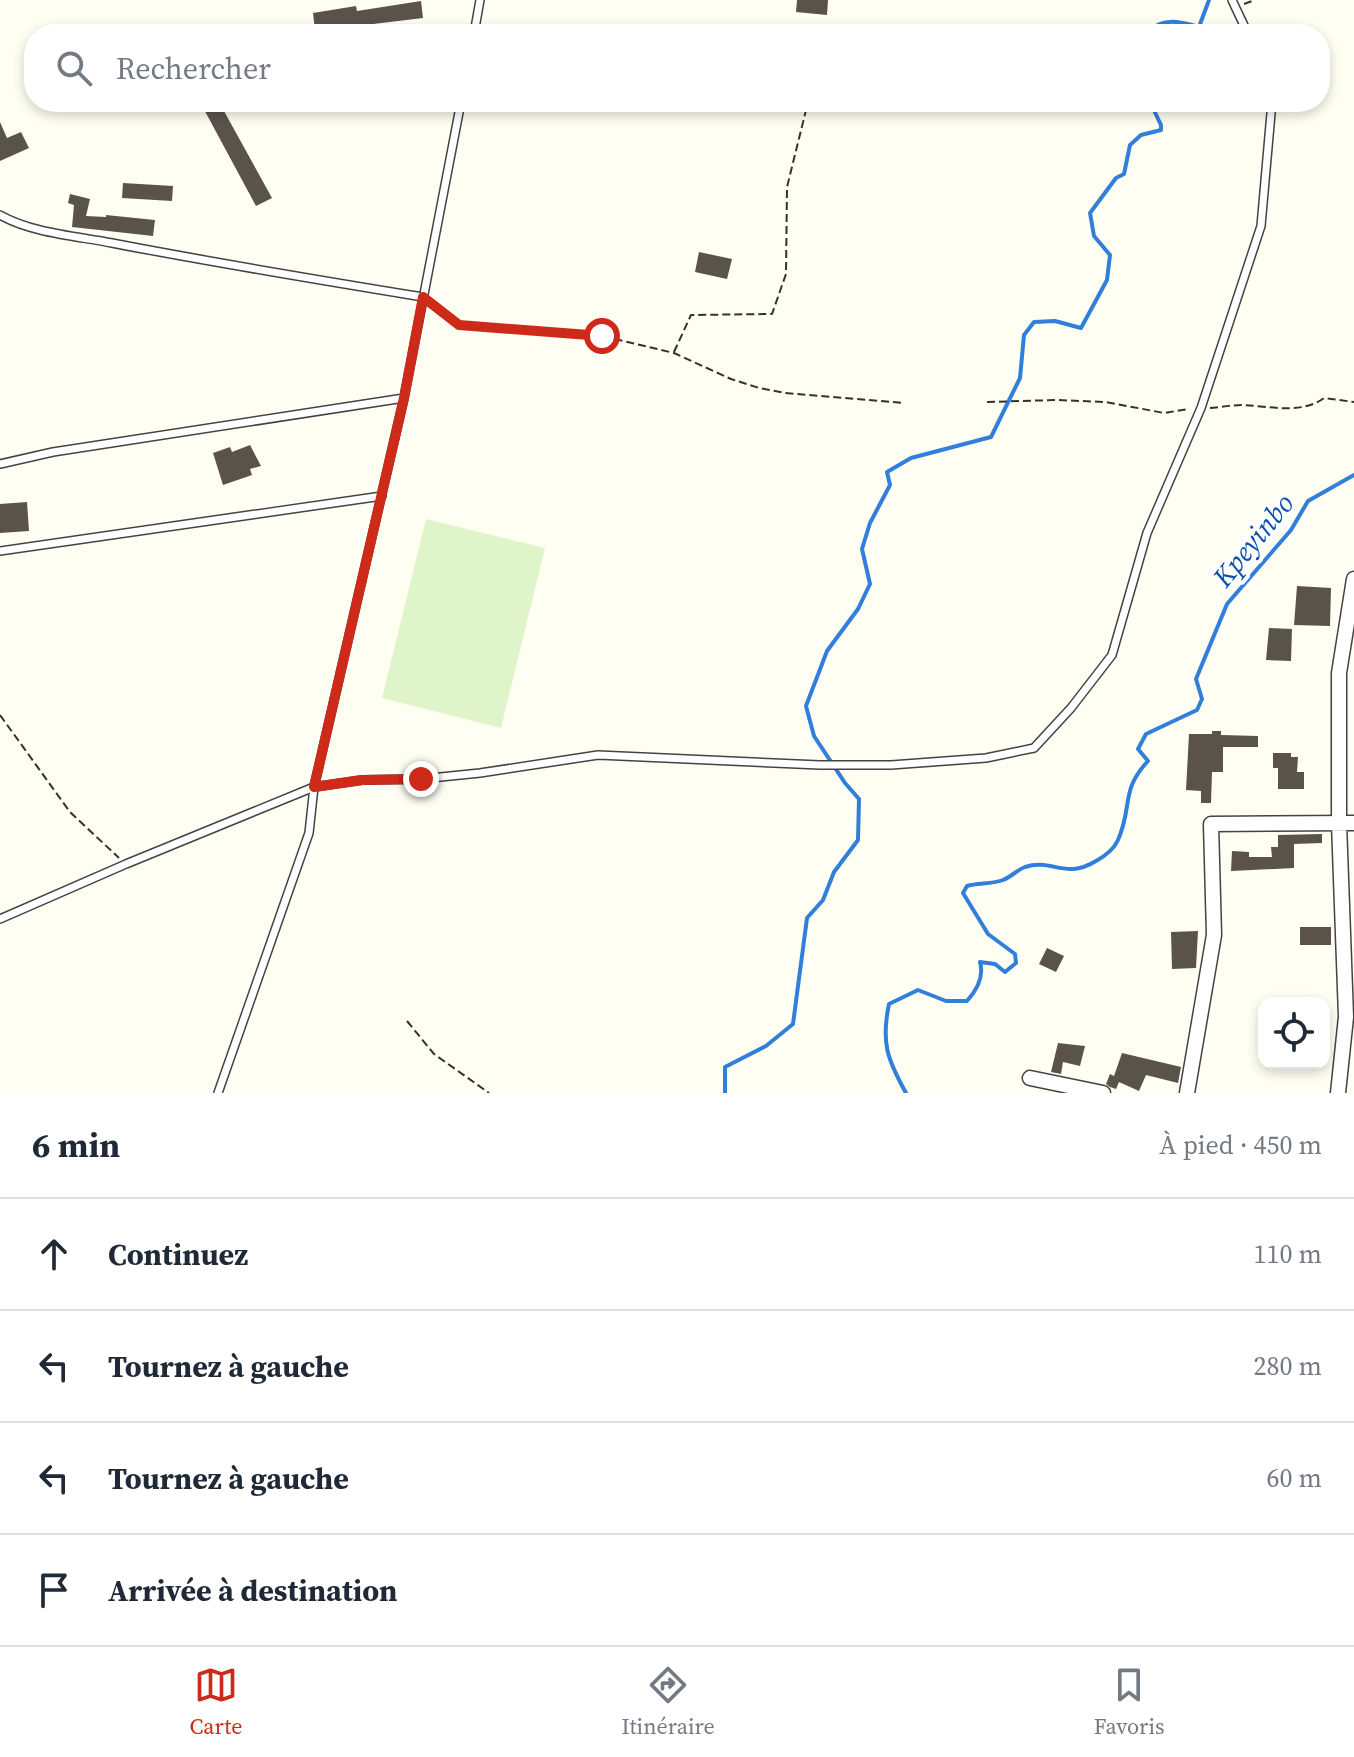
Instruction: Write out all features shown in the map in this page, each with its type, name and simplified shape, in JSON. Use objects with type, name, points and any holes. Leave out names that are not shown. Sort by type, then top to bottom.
[{"type":"street","points":[[1338,1093],[1346,1017],[1347,823],[1339,673],[1354,579]]},
{"type":"street","points":[[1187,1093],[1214,935],[1211,824],[1347,823]]},
{"type":"street","points":[[1030,1078],[1103,1093]]},
{"type":"lane","points":[[476,24],[480,0]]},
{"type":"lane","points":[[1232,0],[1243,24]]},
{"type":"lane","points":[[218,1093],[309,833],[314,787],[404,398],[459,112]]},
{"type":"lane","points":[[0,919],[314,787],[362,780],[421,779],[480,773],[598,755],[820,765],[891,765],[986,758],[1034,748],[1071,708],[1112,655],[1147,533],[1201,408],[1261,226],[1271,112]]},
{"type":"lane","points":[[0,215],[10,221],[42,229],[170,254],[423,297]]},
{"type":"lane","points":[[0,464],[53,452],[404,398]]},
{"type":"lane","points":[[0,551],[382,496]]},
{"type":"path","points":[[674,353],[691,315],[772,314],[786,274],[787,187],[806,112]]},
{"type":"path","points":[[423,297],[459,325],[602,336],[674,353],[759,388],[904,403]]},
{"type":"path","points":[[987,402],[1106,402],[1164,413],[1242,405],[1269,409],[1313,406],[1324,398],[1354,402]]},
{"type":"path","points":[[0,715],[70,812],[126,864]]},
{"type":"path","points":[[407,1021],[434,1054],[489,1093]]},
{"type":"green space","points":[[426,519],[545,548],[501,728],[382,698]]},
{"type":"building","points":[[797,0],[828,0],[827,15],[796,12]]},
{"type":"building","points":[[421,1],[423,18],[373,24],[314,24],[313,13],[356,6],[357,11]]},
{"type":"building","points":[[205,112],[225,112],[272,198],[256,206]]},
{"type":"building","points":[[0,122],[7,138],[21,132],[29,148],[0,161]]},
{"type":"building","points":[[123,183],[173,186],[172,201],[122,198]]},
{"type":"building","points":[[70,194],[90,199],[86,216],[155,220],[153,236],[72,227],[74,205],[68,203]]},
{"type":"building","points":[[699,252],[732,259],[727,279],[695,272]]},
{"type":"building","points":[[250,445],[261,466],[250,469],[252,475],[223,485],[213,453],[230,447],[232,452]]},
{"type":"building","points":[[27,502],[29,531],[0,533],[0,504]]},
{"type":"building","points":[[1297,586],[1331,588],[1330,626],[1294,625]]},
{"type":"building","points":[[1269,628],[1292,629],[1291,661],[1266,660]]},
{"type":"building","points":[[1212,731],[1221,731],[1221,735],[1258,736],[1258,747],[1223,747],[1223,772],[1212,772],[1211,803],[1201,803],[1201,791],[1186,790],[1189,734],[1212,734]]},
{"type":"building","points":[[1273,753],[1291,753],[1291,757],[1298,757],[1297,772],[1304,772],[1304,789],[1278,789],[1278,768],[1273,768]]},
{"type":"building","points":[[1322,834],[1322,843],[1294,844],[1294,868],[1231,871],[1232,851],[1249,852],[1249,857],[1272,857],[1271,847],[1278,847],[1278,835]]},
{"type":"building","points":[[1300,927],[1331,927],[1331,945],[1300,945]]},
{"type":"building","points":[[1198,931],[1196,968],[1172,969],[1171,932]]},
{"type":"building","points":[[1047,948],[1064,956],[1056,972],[1039,964]]},
{"type":"building","points":[[1058,1043],[1085,1046],[1080,1066],[1063,1062],[1061,1074],[1051,1072]]},
{"type":"building","points":[[1122,1053],[1181,1067],[1178,1083],[1146,1075],[1139,1091],[1119,1082],[1116,1089],[1110,1087],[1106,1084],[1110,1074],[1114,1076]]},
{"type":"waterway","points":[[1200,24],[1209,0]]},
{"type":"waterway","points":[[1161,24],[1186,24]]},
{"type":"waterway","points":[[725,1093],[725,1067],[766,1046],[793,1024],[807,918],[823,900],[834,872],[858,840],[859,799],[814,736],[806,706],[827,651],[858,609],[870,584],[862,549],[870,523],[890,485],[887,472],[911,458],[991,437],[1020,378],[1024,335],[1034,322],[1055,321],[1081,328],[1107,280],[1110,255],[1094,236],[1090,213],[1116,178],[1124,174],[1130,145],[1141,135],[1161,130],[1155,112]]},
{"type":"waterway","name":"Kpeyinbo","points":[[906,1093],[887,1050],[889,1004],[918,990],[946,1001],[967,1001],[979,983],[980,962],[995,964],[1005,972],[1016,963],[1015,954],[988,934],[963,893],[967,886],[1006,879],[1022,868],[1035,865],[1076,869],[1099,859],[1112,849],[1122,828],[1130,790],[1148,761],[1138,749],[1146,734],[1197,710],[1202,699],[1196,679],[1227,604],[1291,530],[1308,501],[1354,475]]},
{"type":"route","points":[[421,779],[362,780],[314,787],[404,398],[423,297],[459,325],[602,336]]}]
